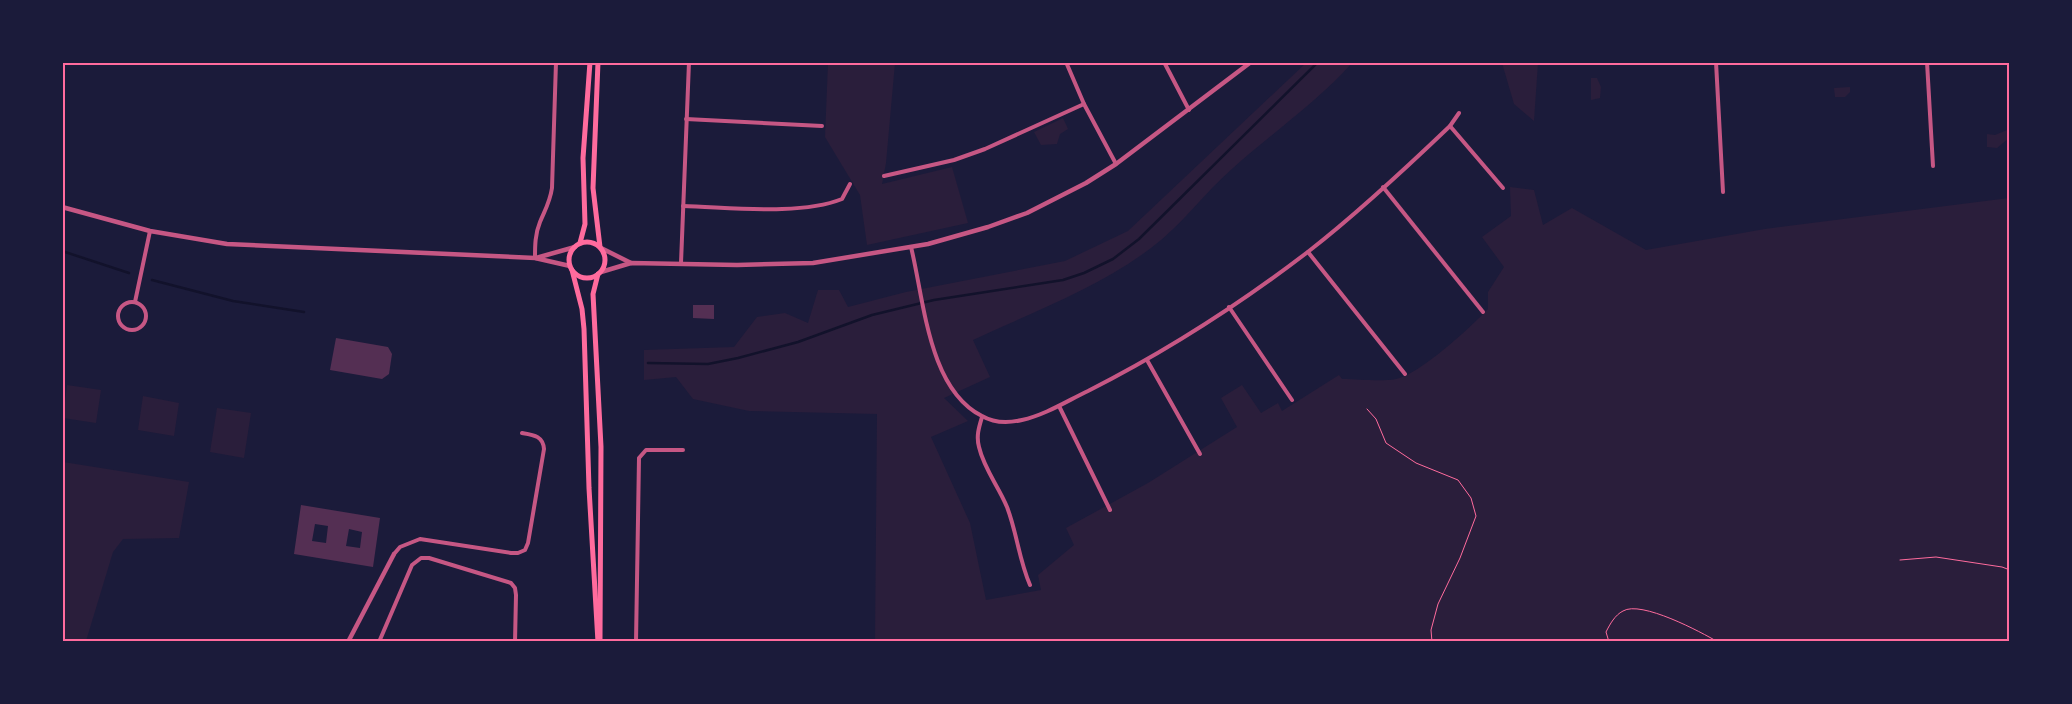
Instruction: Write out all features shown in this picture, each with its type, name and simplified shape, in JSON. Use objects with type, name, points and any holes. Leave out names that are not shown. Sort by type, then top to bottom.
[{"type":"main road","points":[[590,62],[582,158],[585,224],[577,245],[569,258],[581,304],[584,329],[589,488],[599,642]]},
{"type":"main road","points":[[598,62],[593,188],[601,248],[605,262],[599,273],[593,294],[601,448],[599,642]]},
{"type":"main road","points":[[577,245],[590,242],[601,248]]},
{"type":"main road","points":[[571,268],[584,278],[599,273]]},
{"type":"street","points":[[535,258],[536,236],[540,221],[549,203],[552,188],[556,62]]},
{"type":"street","points":[[681,263],[689,62]]},
{"type":"street","points":[[1066,62],[1084,104],[1116,164]]},
{"type":"street","points":[[1164,62],[1189,110]]},
{"type":"street","points":[[599,273],[631,263],[795,264],[842,259],[911,247],[971,232],[1027,213],[1068,194],[1116,164],[1251,62]]},
{"type":"street","points":[[1716,62],[1723,192]]},
{"type":"street","points":[[1927,62],[1933,166]]},
{"type":"street","points":[[884,176],[954,160],[986,149],[1084,104]]},
{"type":"street","points":[[911,247],[934,349],[947,382],[964,405],[982,417],[1013,422],[1025,420],[1059,406],[1146,360],[1229,307],[1308,252],[1450,126],[1459,113]]},
{"type":"street","points":[[686,120],[822,126]]},
{"type":"street","points":[[1450,126],[1502,188]]},
{"type":"street","points":[[683,206],[755,208],[829,204],[842,199],[850,184]]},
{"type":"street","points":[[1383,187],[1483,312]]},
{"type":"street","points":[[62,207],[150,231],[210,242],[263,247],[535,258],[571,268]]},
{"type":"street","points":[[135,302],[150,231]]},
{"type":"street","points":[[535,258],[577,245]]},
{"type":"street","points":[[601,248],[631,263]]},
{"type":"street","points":[[1308,252],[1405,374]]},
{"type":"street","points":[[135,302],[145,308],[144,324],[139,329],[123,327],[116,317],[118,310],[122,305],[135,302]]},
{"type":"street","points":[[1229,307],[1292,400]]},
{"type":"street","points":[[1146,360],[1200,454]]},
{"type":"street","points":[[1059,406],[1110,510]]},
{"type":"street","points":[[982,417],[977,434],[979,448],[1007,508],[1016,534],[1023,569],[1030,586]]},
{"type":"street","points":[[348,642],[394,554],[400,547],[420,539],[511,553],[525,550],[528,543],[544,449],[540,438],[522,433]]},
{"type":"street","points":[[636,642],[639,458],[646,450],[683,450]]},
{"type":"street","points":[[379,642],[412,565],[417,560],[429,558],[511,583],[515,588],[516,595],[515,642]]},
{"type":"path","points":[[1367,409],[1376,419],[1386,443],[1416,463],[1458,480],[1471,498],[1476,516],[1460,558],[1438,604],[1431,630],[1432,642]]},
{"type":"path","points":[[1900,560],[1936,557],[2002,566],[2010,570]]},
{"type":"path","points":[[1609,642],[1606,632],[1613,619],[1624,610],[1633,609],[1680,620],[1718,642]]},
{"type":"shaded area","points":[[828,63],[895,63],[886,163],[882,184],[952,167],[968,223],[867,245],[860,195],[825,137]]},
{"type":"shaded area","points":[[1306,63],[1352,63],[1309,104],[1222,178],[1173,229],[1151,248],[1131,262],[1087,287],[973,340],[990,377],[944,398],[968,421],[931,437],[970,523],[986,600],[1041,590],[1038,575],[1074,545],[1066,528],[1148,483],[1237,427],[1221,398],[1242,385],[1261,413],[1278,403],[1282,411],[1339,375],[1342,379],[1390,380],[1406,376],[1431,360],[1488,309],[1488,292],[1504,267],[1482,237],[1511,216],[1510,187],[1534,190],[1543,225],[1572,208],[1646,250],[1765,229],[2009,198],[2009,641],[875,641],[877,414],[749,411],[693,399],[676,377],[644,380],[644,350],[734,347],[757,317],[785,313],[808,323],[818,290],[839,290],[848,307],[906,292],[1065,261],[1128,231]]},
{"type":"shaded area","points":[[1502,63],[1538,63],[1534,121],[1514,104]]},
{"type":"shaded area","points":[[1591,78],[1597,78],[1601,87],[1600,98],[1591,100]]},
{"type":"shaded area","points":[[1850,87],[1850,92],[1845,97],[1835,97],[1834,88]]},
{"type":"shaded area","points":[[1063,118],[1068,129],[1060,134],[1057,144],[1041,145],[1034,132]]},
{"type":"shaded area","points":[[2007,130],[2009,138],[1997,148],[1987,147],[1987,134],[1995,135]]},
{"type":"shaded area","points":[[67,385],[101,390],[96,423],[63,418]]},
{"type":"shaded area","points":[[143,396],[179,403],[174,436],[138,430]]},
{"type":"shaded area","points":[[217,408],[251,413],[244,458],[210,452]]},
{"type":"shaded area","points":[[63,462],[189,482],[179,538],[123,539],[113,552],[86,641],[63,641]]},
{"type":"building","points":[[693,305],[714,305],[714,319],[693,318]]},
{"type":"building","points":[[336,338],[388,347],[392,354],[389,374],[382,379],[330,370]]},
{"type":"building","points":[[301,505],[380,518],[373,567],[294,554]],"holes":[[[315,524],[328,526],[326,543],[312,541]],[[349,529],[362,532],[360,548],[346,546]]]},
{"type":"waterway","points":[[648,363],[708,364],[738,358],[798,342],[872,315],[934,300],[1063,280],[1084,273],[1113,259],[1139,239],[1318,62]]},
{"type":"waterway","points":[[62,251],[129,273]]},
{"type":"waterway","points":[[152,280],[233,301],[304,312]]}]
